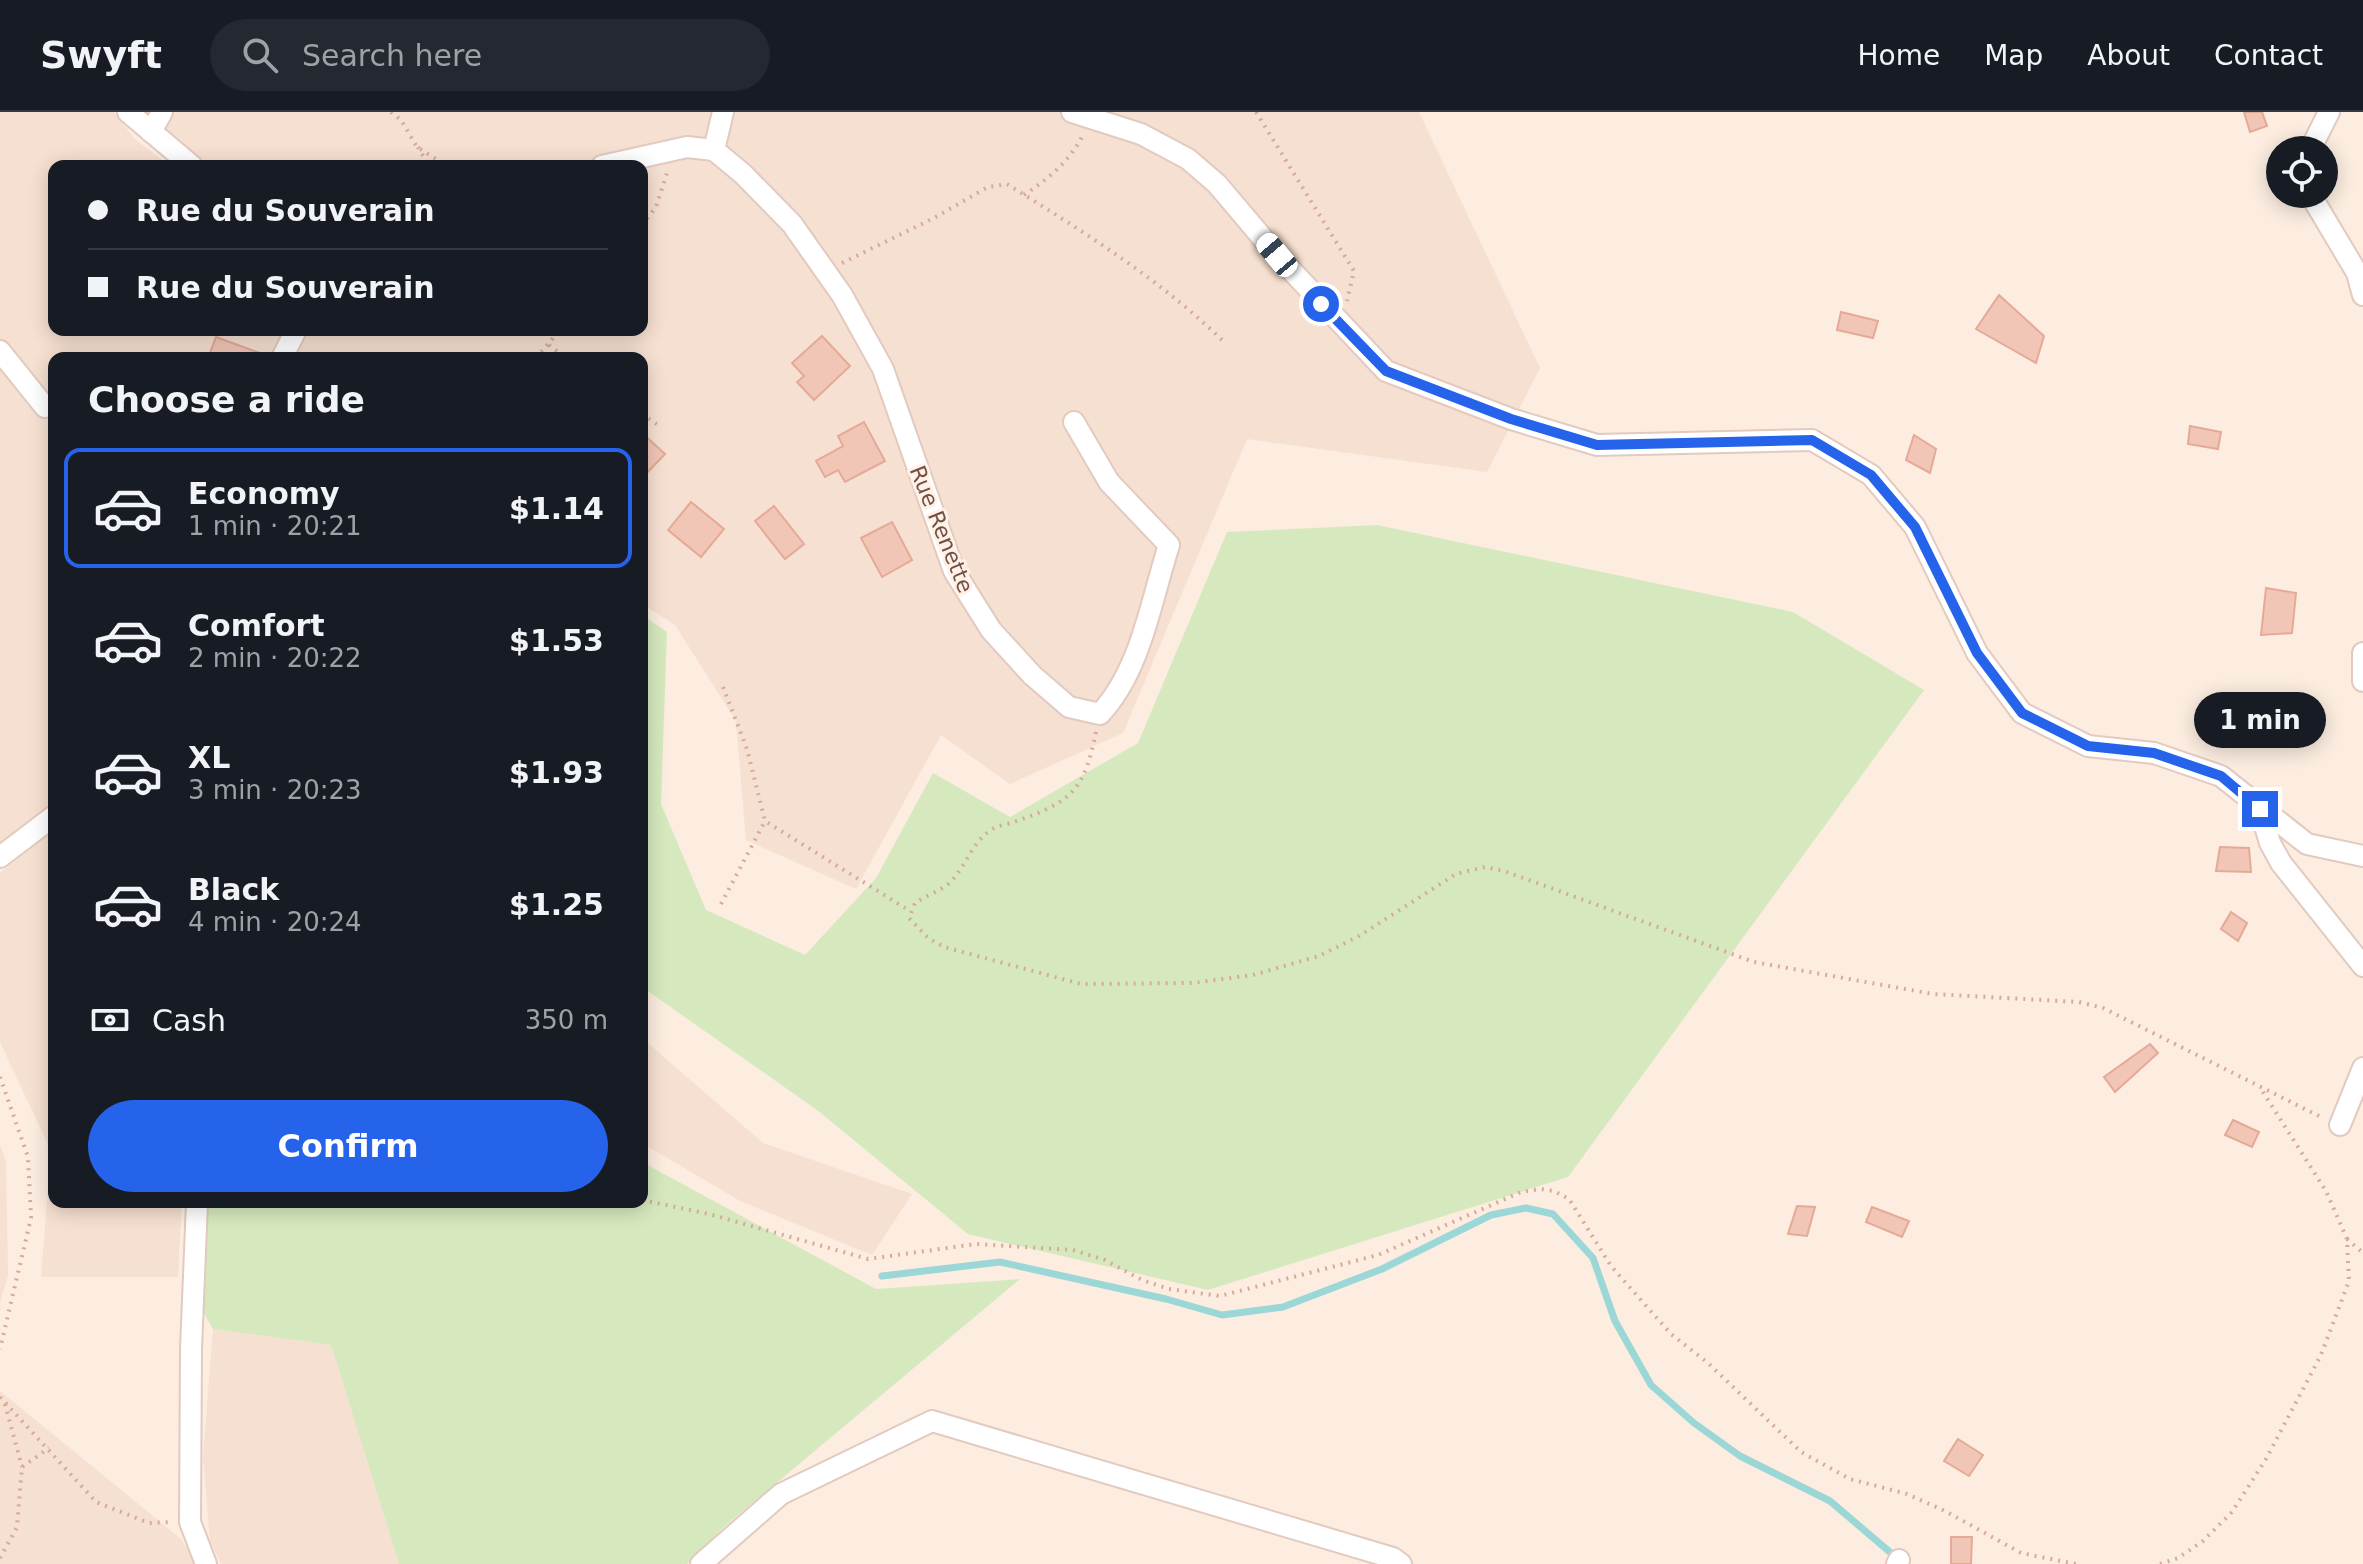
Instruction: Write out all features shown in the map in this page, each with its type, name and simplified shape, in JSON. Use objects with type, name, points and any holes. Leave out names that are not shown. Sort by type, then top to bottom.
[{"type":"street","points":[[128,112],[185,160]]},
{"type":"street","points":[[151,132],[162,112]]},
{"type":"street","points":[[628,160],[687,147],[714,150],[723,112]]},
{"type":"street","points":[[2317,136],[2329,112]]},
{"type":"street","points":[[1082,115],[1141,134],[1188,159],[1217,184],[1386,371],[1511,419],[1597,445],[1812,440],[1871,475],[1915,527],[1977,653],[2022,713],[2088,746],[2154,753],[2221,776],[2307,844],[2363,856]]},
{"type":"street","name":"Rue Renette","points":[[714,150],[743,174],[792,224],[825,271],[883,369],[954,571],[991,630],[1041,683],[1069,707],[1100,714]]},
{"type":"street","points":[[2318,208],[2357,273],[2363,295]]},
{"type":"street","points":[[0,351],[45,407]]},
{"type":"street","points":[[1074,422],[1109,482],[1169,545],[1133,661],[1115,698],[1100,714]]},
{"type":"street","points":[[2363,653],[2363,681]]},
{"type":"street","points":[[2260,809],[2270,843],[2281,863],[2363,966]]},
{"type":"street","points":[[0,857],[48,821]]},
{"type":"street","points":[[2340,1125],[2363,1068]]},
{"type":"street","points":[[197,1208],[191,1349],[190,1522],[206,1564]]},
{"type":"street","points":[[701,1564],[781,1494],[932,1421],[1393,1558],[1401,1564]]},
{"type":"path","points":[[391,112],[401,120],[425,160]]},
{"type":"path","points":[[1256,112],[1354,271],[1349,297],[1337,320]]},
{"type":"path","points":[[1024,195],[1049,179],[1076,149],[1082,115]]},
{"type":"path","points":[[417,147],[438,160]]},
{"type":"path","points":[[648,217],[656,207],[675,149]]},
{"type":"path","points":[[825,271],[934,218],[988,187],[1007,184],[1138,268],[1187,305],[1222,340]]},
{"type":"path","points":[[542,352],[556,336]]},
{"type":"path","points":[[549,345],[558,352]]},
{"type":"path","points":[[648,418],[658,425]]},
{"type":"path","points":[[721,904],[765,821],[747,749],[723,687]]},
{"type":"path","points":[[1100,714],[1088,771],[1079,787],[1064,799],[1018,821],[991,829],[975,844],[945,886],[915,903],[909,918],[915,928],[944,947],[1081,984],[1193,983],[1253,975],[1319,956],[1359,936],[1441,882],[1485,867],[1504,871],[1754,962],[1933,994],[2079,1002],[2103,1008],[2261,1089],[2340,1125]]},
{"type":"path","points":[[765,821],[910,911]]},
{"type":"path","points":[[0,1077],[28,1157],[31,1218],[0,1349]]},
{"type":"path","points":[[2160,1564],[2178,1558],[2203,1541],[2232,1512],[2266,1459],[2321,1355],[2349,1281],[2347,1239],[2326,1191],[2261,1089]]},
{"type":"path","points":[[648,1201],[709,1214],[868,1259],[976,1244],[1073,1250],[1105,1260],[1142,1280],[1169,1289],[1220,1296],[1378,1255],[1521,1192],[1540,1189],[1554,1191],[1569,1199],[1611,1266],[1671,1334],[1708,1363],[1801,1452],[1850,1479],[1907,1494],[2021,1553],[2076,1564]]},
{"type":"path","points":[[2347,1239],[2363,1253]]},
{"type":"path","points":[[0,1397],[96,1502],[149,1523],[190,1522]]},
{"type":"path","points":[[0,1558],[17,1527],[22,1467],[5,1402]]},
{"type":"path","points":[[22,1467],[49,1448]]},
{"type":"shaded area","points":[[0,112],[114,112],[134,138],[162,160],[48,160],[48,336],[284,336],[277,352],[48,352],[48,808],[0,849]]},
{"type":"shaded area","points":[[138,112],[1419,112],[1540,368],[1487,472],[1247,439],[1123,733],[1010,784],[941,735],[856,889],[746,840],[736,721],[675,625],[648,608],[648,352],[299,352],[305,336],[648,336],[648,160],[197,160]]},
{"type":"shaded area","points":[[48,835],[48,1145],[0,1042],[0,873]]},
{"type":"shaded area","points":[[648,1043],[763,1143],[912,1194],[872,1255],[740,1201],[648,1147]]},
{"type":"shaded area","points":[[0,1145],[6,1162],[8,1276],[0,1302]]},
{"type":"shaded area","points":[[48,1189],[48,1208],[182,1208],[178,1277],[41,1277]]},
{"type":"shaded area","points":[[213,1329],[331,1345],[399,1564],[221,1564],[210,1541],[203,1457]]},
{"type":"shaded area","points":[[0,1391],[181,1539],[196,1564],[0,1564]]},
{"type":"green space","points":[[1377,525],[1793,612],[1924,690],[1568,1177],[1208,1290],[968,1234],[817,1110],[648,991],[648,619],[667,632],[661,804],[706,910],[805,955],[876,878],[933,773],[1010,817],[1138,743],[1227,532]]},
{"type":"green space","points":[[648,1165],[876,1289],[1020,1279],[725,1526],[687,1564],[399,1564],[331,1345],[213,1329],[184,1279],[194,1208],[648,1208]]},
{"type":"building","points":[[2244,112],[2262,112],[2267,126],[2250,132]]},
{"type":"building","points":[[1999,295],[2044,336],[2036,363],[1976,329]]},
{"type":"building","points":[[1841,312],[1878,321],[1873,338],[1837,330]]},
{"type":"building","points":[[822,336],[850,366],[814,400],[797,382],[804,376],[792,363]]},
{"type":"building","points":[[216,337],[257,352],[210,352]]},
{"type":"building","points":[[864,422],[885,461],[845,482],[838,470],[825,477],[816,461],[843,446],[838,436]]},
{"type":"building","points":[[2190,426],[2221,432],[2218,449],[2188,444]]},
{"type":"building","points":[[1914,435],[1936,449],[1930,473],[1906,460]]},
{"type":"building","points":[[648,438],[665,454],[648,472]]},
{"type":"building","points":[[691,502],[724,529],[701,557],[668,530]]},
{"type":"building","points":[[774,506],[804,544],[785,559],[755,521]]},
{"type":"building","points":[[892,522],[912,560],[882,577],[861,538]]},
{"type":"building","points":[[2266,588],[2296,593],[2292,633],[2261,635]]},
{"type":"building","points":[[2220,847],[2249,848],[2251,872],[2216,871]]},
{"type":"building","points":[[2231,912],[2247,923],[2238,941],[2221,929]]},
{"type":"building","points":[[2150,1044],[2158,1053],[2115,1092],[2104,1077]]},
{"type":"building","points":[[2233,1120],[2259,1132],[2252,1147],[2225,1135]]},
{"type":"building","points":[[1797,1206],[1815,1207],[1807,1236],[1788,1234]]},
{"type":"building","points":[[1872,1207],[1909,1221],[1902,1237],[1866,1222]]},
{"type":"building","points":[[1958,1439],[1983,1455],[1969,1476],[1944,1461]]},
{"type":"building","points":[[1951,1537],[1972,1537],[1971,1564],[1951,1564]]},
{"type":"waterway","points":[[882,1276],[1000,1262],[1166,1299],[1222,1315],[1283,1307],[1382,1269],[1491,1215],[1526,1208],[1553,1214],[1593,1258],[1615,1321],[1651,1385],[1694,1423],[1740,1456],[1830,1501],[1898,1559]]},
{"type":"route","points":[[1321,304],[1386,371],[1511,419],[1597,445],[1812,440],[1871,475],[1915,527],[1977,653],[2022,713],[2088,746],[2154,753],[2221,776],[2260,809]]}]
